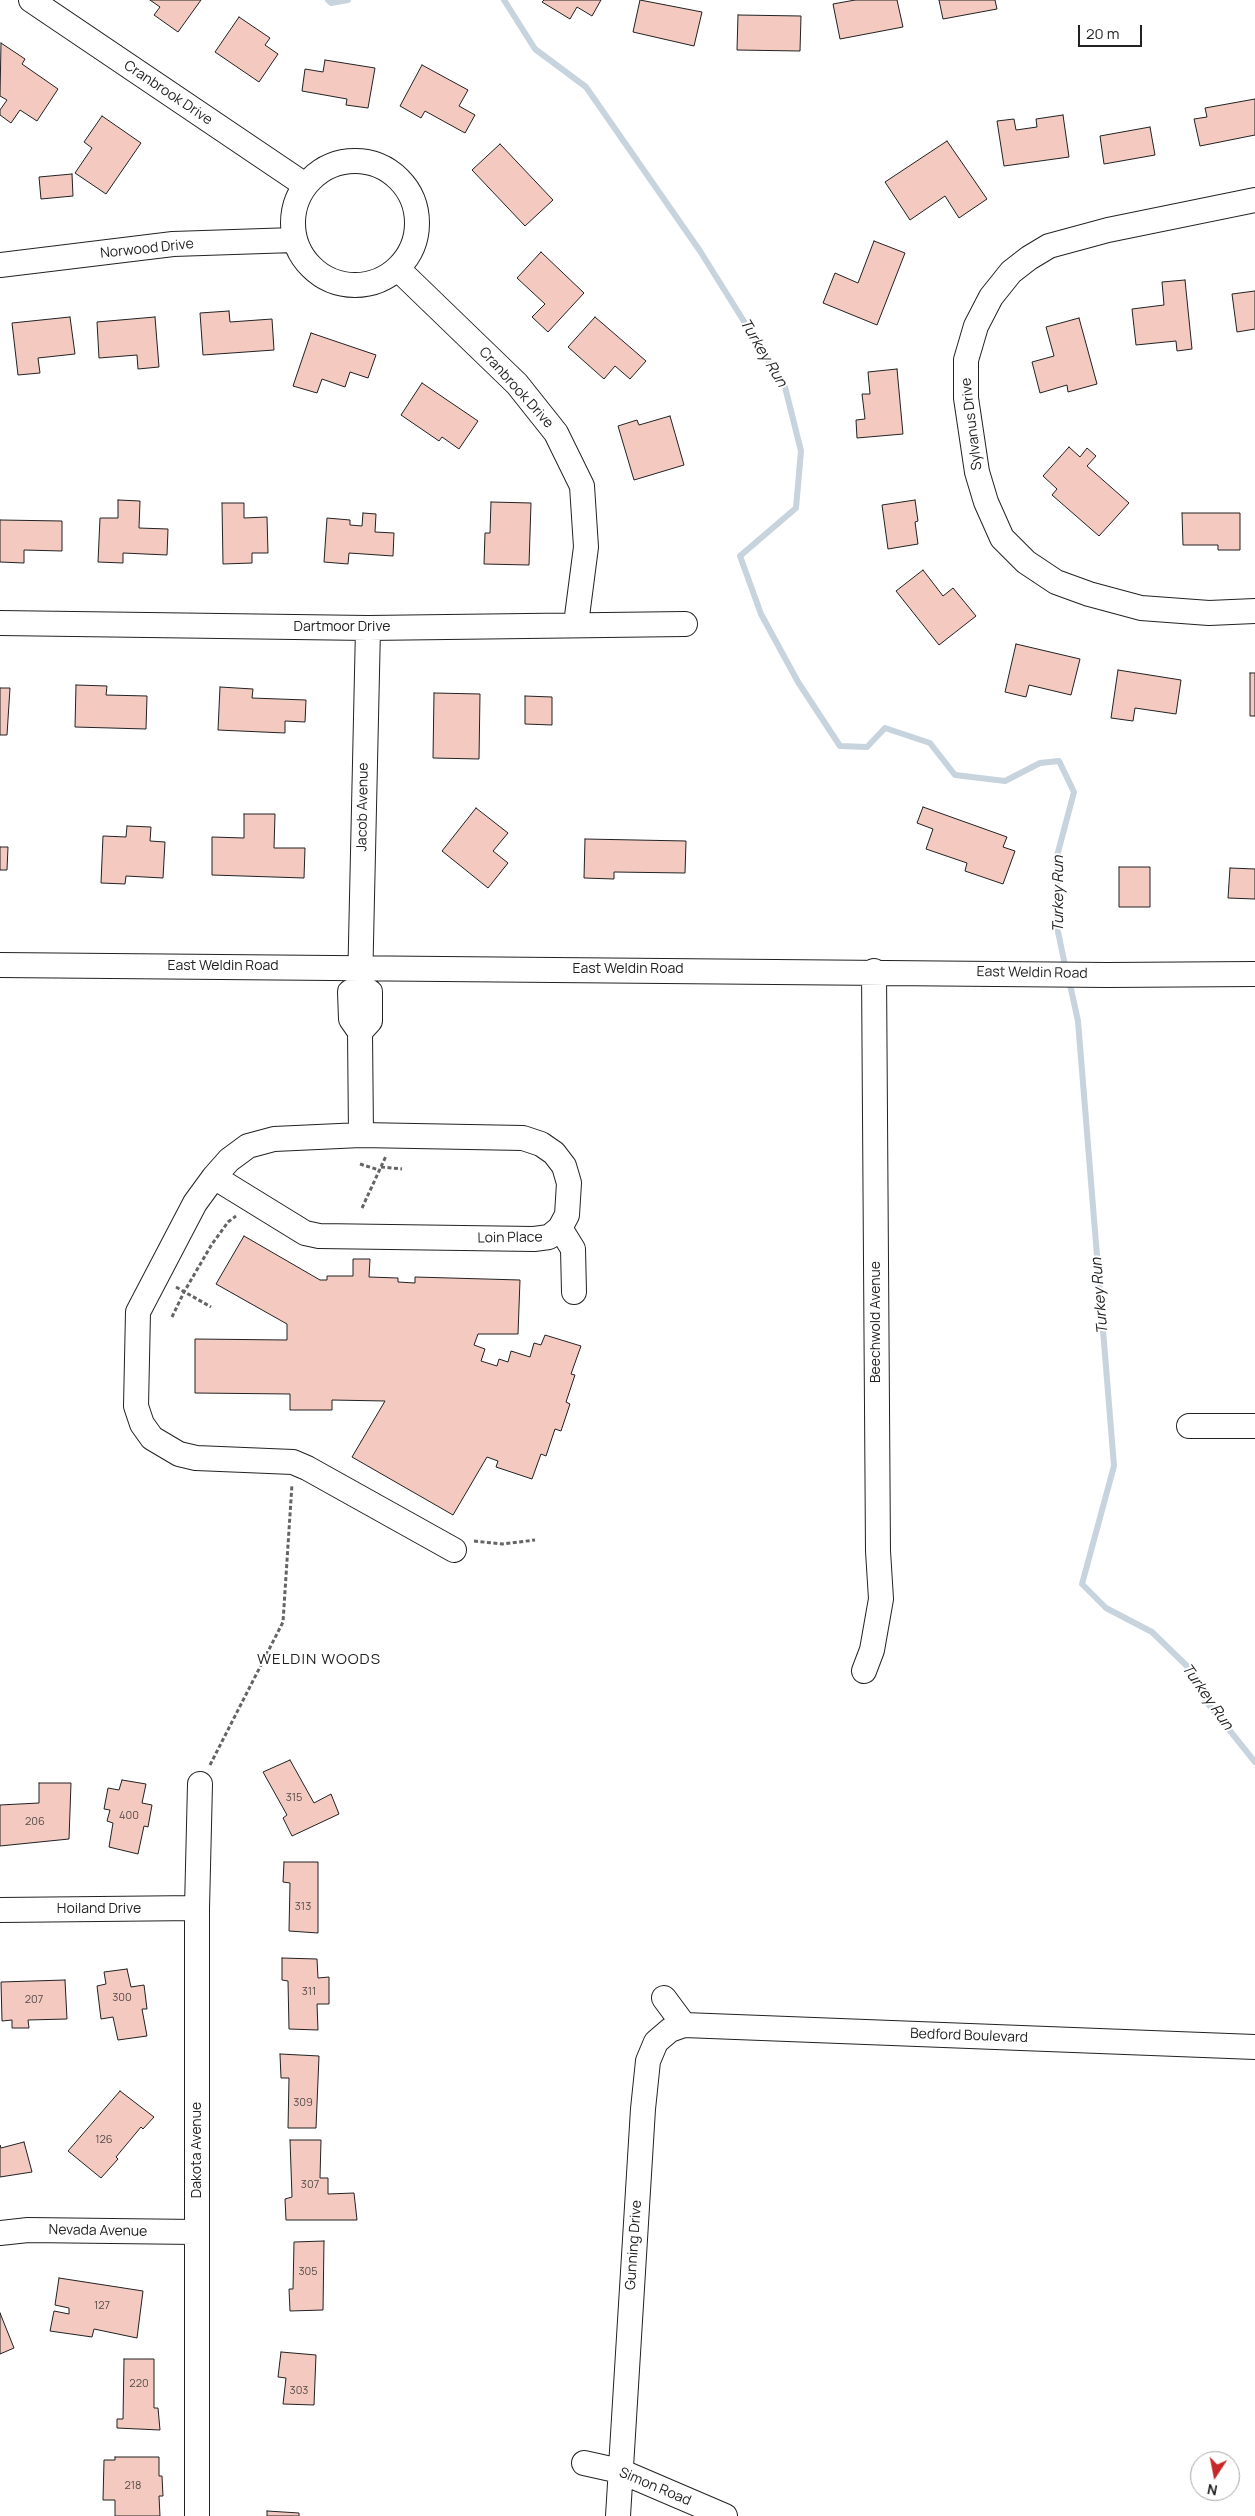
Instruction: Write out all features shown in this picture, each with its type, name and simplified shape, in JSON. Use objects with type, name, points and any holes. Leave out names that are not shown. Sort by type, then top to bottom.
[{"type":"street","name":"Cranbrook Drive","points":[[31,0],[305,186]]},
{"type":"street","points":[[354,161],[376,165],[395,176],[413,200],[417,230],[414,244],[398,269],[386,277],[366,284],[345,285],[331,281],[308,265],[294,240],[292,217],[305,186],[325,169],[339,163],[354,161]]},
{"type":"street","name":"Sylvanus Drive","points":[[1255,200],[1108,230],[1049,246],[1029,258],[1011,272],[991,297],[976,326],[966,360],[966,398],[977,472],[986,502],[1002,538],[1026,562],[1056,582],[1089,594],[1141,608],[1209,613],[1255,611]]},
{"type":"street","name":"Norwood Drive","points":[[0,265],[172,244],[294,240]]},
{"type":"street","name":"Cranbrook Drive","points":[[398,269],[517,384],[556,433],[582,486],[586,547],[576,624]]},
{"type":"street","name":"Dartmoor Drive","points":[[0,623],[368,628],[685,624]]},
{"type":"street","name":"Jacob Avenue","points":[[361,1136],[360,1032],[370,1021],[370,992],[360,977],[368,628]]},
{"type":"street","name":"East Weldin Road","points":[[0,965],[360,977],[874,971],[1030,972],[1107,975],[1255,974]]},
{"type":"street","name":"Beechwold Avenue","points":[[864,1671],[872,1650],[881,1599],[878,1551],[874,971]]},
{"type":"street","name":"Loin Place","points":[[214,1177],[305,1233],[318,1236],[534,1239],[549,1237],[560,1228],[567,1215],[569,1184],[564,1166],[554,1153],[541,1144],[523,1138],[361,1136],[274,1139],[248,1146],[229,1160],[214,1177],[195,1203],[138,1312],[136,1406],[142,1424],[152,1438],[179,1454],[196,1458],[293,1462],[461,1544]]},
{"type":"street","points":[[560,1228],[573,1249],[574,1292]]},
{"type":"street","points":[[1189,1426],[1255,1426]]},
{"type":"street","name":"Dakota Avenue","points":[[197,2516],[197,1908],[200,1784]]},
{"type":"street","name":"Hoiland Drive","points":[[0,1910],[197,1908]]},
{"type":"street","points":[[664,1998],[684,2025]]},
{"type":"street","name":"Bedford Boulevard","points":[[684,2025],[1255,2047]]},
{"type":"street","name":"Gunning Drive","points":[[618,2516],[648,2061],[656,2042],[670,2030],[684,2025]]},
{"type":"street","name":"Nevada Avenue","points":[[0,2233],[28,2230],[196,2232]]},
{"type":"street","name":"Simon Road","points":[[584,2463],[620,2471],[725,2516]]},
{"type":"path","points":[[362,1208],[390,1149]]},
{"type":"path","points":[[360,1164],[380,1169],[402,1169]]},
{"type":"path","points":[[171,1284],[212,1307]]},
{"type":"path","points":[[200,1784],[283,1622],[293,1462]]},
{"type":"path","points":[[461,1544],[502,1544],[535,1540]]},
{"type":"building","points":[[150,0],[201,0],[178,32],[154,15],[160,7]]},
{"type":"building","points":[[544,0],[601,0],[592,16],[577,7],[570,19],[542,2]]},
{"type":"building","points":[[640,0],[702,12],[694,46],[633,32]]},
{"type":"building","points":[[855,0],[897,0],[903,27],[840,39],[833,4]]},
{"type":"building","points":[[939,0],[995,0],[997,9],[943,19]]},
{"type":"building","points":[[738,15],[801,16],[800,51],[737,50]]},
{"type":"building","points":[[239,17],[270,38],[265,45],[278,54],[259,82],[215,52]]},
{"type":"building","points":[[1,43],[25,59],[22,64],[58,89],[37,121],[20,110],[11,123],[0,115],[0,110],[7,100],[0,96]]},
{"type":"building","points":[[325,60],[375,68],[368,108],[346,105],[347,99],[302,91],[305,69],[323,72]]},
{"type":"building","points":[[422,65],[468,90],[459,106],[475,115],[465,133],[425,111],[421,118],[400,106]]},
{"type":"building","points":[[1255,99],[1255,135],[1200,146],[1194,119],[1207,117],[1205,108]]},
{"type":"building","points":[[1063,115],[1069,157],[1004,166],[997,121],[1014,119],[1016,130],[1037,127],[1036,119]]},
{"type":"building","points":[[102,116],[141,143],[106,194],[75,173],[92,148],[84,142]]},
{"type":"building","points":[[1150,127],[1155,155],[1104,164],[1100,136]]},
{"type":"building","points":[[947,141],[987,199],[959,218],[945,196],[910,220],[885,182]]},
{"type":"building","points":[[500,144],[553,200],[525,226],[472,170]]},
{"type":"building","points":[[72,174],[73,196],[41,199],[39,177]]},
{"type":"building","points":[[874,241],[905,253],[877,325],[823,303],[835,273],[858,283]]},
{"type":"building","points":[[541,252],[584,293],[548,332],[532,317],[545,304],[517,278]]},
{"type":"building","points":[[1185,280],[1192,349],[1177,351],[1176,341],[1136,345],[1132,309],[1164,305],[1162,282]]},
{"type":"building","points":[[1255,291],[1255,329],[1237,332],[1232,294]]},
{"type":"building","points":[[229,311],[230,322],[272,319],[274,350],[203,355],[200,313]]},
{"type":"building","points":[[70,317],[75,354],[38,358],[40,373],[18,375],[12,323]]},
{"type":"building","points":[[155,317],[159,367],[138,369],[137,355],[99,358],[97,322]]},
{"type":"building","points":[[595,317],[646,361],[630,379],[615,366],[604,379],[568,347]]},
{"type":"building","points":[[1079,318],[1097,384],[1068,392],[1067,385],[1040,393],[1032,362],[1054,356],[1046,327]]},
{"type":"building","points":[[311,333],[376,355],[368,378],[350,372],[345,387],[322,379],[317,393],[293,386]]},
{"type":"building","points":[[897,369],[903,434],[857,438],[856,420],[865,419],[862,394],[870,394],[868,372]]},
{"type":"building","points":[[422,383],[478,421],[459,449],[442,437],[439,441],[401,415]]},
{"type":"building","points":[[670,416],[684,465],[634,480],[618,426],[637,420],[639,425]]},
{"type":"building","points":[[1069,447],[1080,457],[1087,448],[1096,456],[1087,466],[1129,503],[1099,536],[1052,495],[1057,489],[1043,476]]},
{"type":"building","points":[[118,500],[140,501],[139,528],[168,529],[167,555],[123,553],[123,563],[98,562],[100,518],[118,518]]},
{"type":"building","points":[[915,500],[918,521],[915,522],[918,544],[888,549],[882,505]]},
{"type":"building","points":[[491,502],[531,503],[529,565],[484,564],[485,533],[490,533]]},
{"type":"building","points":[[222,503],[244,503],[244,518],[267,517],[268,553],[252,553],[252,563],[223,564]]},
{"type":"building","points":[[363,513],[376,514],[375,532],[394,533],[393,556],[349,553],[348,564],[324,562],[327,518],[350,520],[350,525],[362,526]]},
{"type":"building","points":[[1182,513],[1240,513],[1240,550],[1218,550],[1218,545],[1183,545]]},
{"type":"building","points":[[0,520],[62,521],[62,551],[24,550],[24,563],[0,562]]},
{"type":"building","points":[[923,570],[943,596],[953,588],[976,616],[939,645],[896,591]]},
{"type":"building","points":[[1016,644],[1080,659],[1071,695],[1029,685],[1026,697],[1005,692]]},
{"type":"building","points":[[1118,670],[1181,680],[1176,714],[1135,708],[1133,721],[1111,718]]},
{"type":"building","points":[[1250,673],[1255,673],[1255,716],[1250,716]]},
{"type":"building","points":[[76,685],[107,686],[106,695],[147,696],[146,729],[75,727]]},
{"type":"building","points":[[220,687],[253,689],[252,698],[306,700],[305,722],[285,721],[285,733],[218,730]]},
{"type":"building","points":[[0,688],[10,688],[7,735],[0,735]]},
{"type":"building","points":[[434,693],[480,694],[479,759],[433,758]]},
{"type":"building","points":[[525,696],[552,697],[552,725],[525,724]]},
{"type":"building","points":[[923,807],[1007,837],[1003,847],[1015,851],[1003,884],[965,871],[967,863],[926,849],[933,829],[917,823]]},
{"type":"building","points":[[476,808],[508,833],[493,851],[508,863],[488,888],[442,851]]},
{"type":"building","points":[[244,814],[275,814],[274,848],[305,848],[304,878],[212,875],[212,837],[244,838]]},
{"type":"building","points":[[127,826],[151,827],[150,841],[165,842],[163,878],[126,876],[125,884],[101,883],[103,836],[126,837]]},
{"type":"building","points":[[585,839],[686,841],[685,873],[614,872],[614,879],[584,878]]},
{"type":"building","points":[[0,847],[8,847],[7,870],[0,870]]},
{"type":"building","points":[[1119,867],[1150,867],[1150,907],[1119,907]]},
{"type":"building","points":[[1230,868],[1255,869],[1255,899],[1228,898]]},
{"type":"building","points":[[244,1236],[320,1280],[327,1280],[327,1276],[353,1276],[353,1259],[370,1259],[369,1277],[398,1278],[398,1282],[415,1283],[415,1277],[520,1280],[518,1334],[478,1334],[474,1345],[485,1349],[481,1361],[497,1366],[499,1359],[508,1362],[511,1351],[530,1357],[534,1343],[541,1345],[545,1335],[581,1346],[571,1374],[575,1375],[566,1402],[570,1404],[561,1431],[555,1429],[546,1456],[541,1454],[532,1479],[496,1467],[498,1461],[487,1457],[453,1515],[352,1457],[385,1401],[332,1400],[332,1410],[290,1410],[290,1394],[195,1393],[195,1339],[287,1340],[287,1324],[216,1284]]},
{"type":"building","points":[[290,1760],[314,1803],[331,1794],[339,1814],[292,1836],[283,1818],[287,1815],[263,1772]]},
{"type":"building","points":[[122,1780],[146,1784],[142,1803],[152,1805],[148,1827],[144,1826],[138,1854],[109,1847],[113,1823],[107,1821],[110,1810],[104,1809],[108,1788],[119,1790]]},
{"type":"building","points":[[39,1783],[71,1783],[69,1839],[0,1846],[0,1805],[39,1803]]},
{"type":"building","points":[[284,1862],[318,1862],[318,1933],[289,1931],[290,1883],[283,1882]]},
{"type":"building","points":[[282,1958],[317,1959],[318,1978],[329,1977],[329,2004],[317,2004],[318,2030],[289,2029],[288,1981],[282,1980]]},
{"type":"building","points":[[127,1969],[131,1987],[144,1985],[147,2009],[142,2009],[147,2036],[118,2040],[113,2017],[101,2019],[97,1986],[106,1984],[104,1972]]},
{"type":"building","points":[[65,1980],[67,2019],[28,2020],[29,2028],[12,2028],[12,2020],[2,2021],[1,1982]]},
{"type":"building","points":[[280,2054],[319,2056],[316,2128],[288,2128],[289,2078],[281,2078]]},
{"type":"building","points":[[120,2091],[154,2117],[143,2129],[141,2127],[116,2157],[118,2159],[101,2178],[68,2151]]},
{"type":"building","points":[[290,2140],[321,2140],[320,2178],[328,2178],[328,2194],[354,2193],[357,2220],[286,2220],[285,2199],[292,2197]]},
{"type":"building","points":[[24,2142],[32,2172],[0,2177],[0,2145],[1,2148]]},
{"type":"building","points":[[324,2241],[323,2310],[290,2311],[289,2289],[293,2289],[294,2242]]},
{"type":"building","points":[[59,2278],[143,2291],[137,2338],[94,2329],[92,2337],[50,2331],[54,2311],[69,2314],[69,2308],[55,2305]]},
{"type":"building","points":[[0,2313],[14,2348],[0,2354]]},
{"type":"building","points":[[281,2352],[316,2355],[314,2405],[283,2404],[286,2378],[278,2377]]},
{"type":"building","points":[[124,2359],[154,2359],[154,2408],[158,2408],[160,2430],[117,2428],[117,2419],[123,2419]]},
{"type":"building","points":[[115,2457],[159,2457],[159,2476],[162,2476],[163,2496],[159,2496],[160,2516],[115,2516],[115,2500],[103,2500],[104,2460],[115,2460]]},
{"type":"building","points":[[267,2511],[299,2513],[299,2516],[267,2516]]},
{"type":"waterway","name":"Turkey Run","points":[[328,0],[331,3],[348,0]]},
{"type":"waterway","name":"Turkey Run","points":[[504,0],[535,49],[586,87],[700,251],[785,387],[801,451],[796,508],[740,556],[761,614],[798,682],[840,746],[867,747],[885,728],[930,743],[955,775],[1005,781],[1040,763],[1059,761],[1074,792],[1057,856],[1057,927],[1066,970]]},
{"type":"waterway","name":"Turkey Run","points":[[1069,980],[1078,1021],[1114,1466],[1082,1584],[1106,1608],[1152,1632],[1189,1668],[1206,1701],[1255,1762]]},
{"type":"district","name":"WELDIN WOODS","points":[[319,1660]]}]
